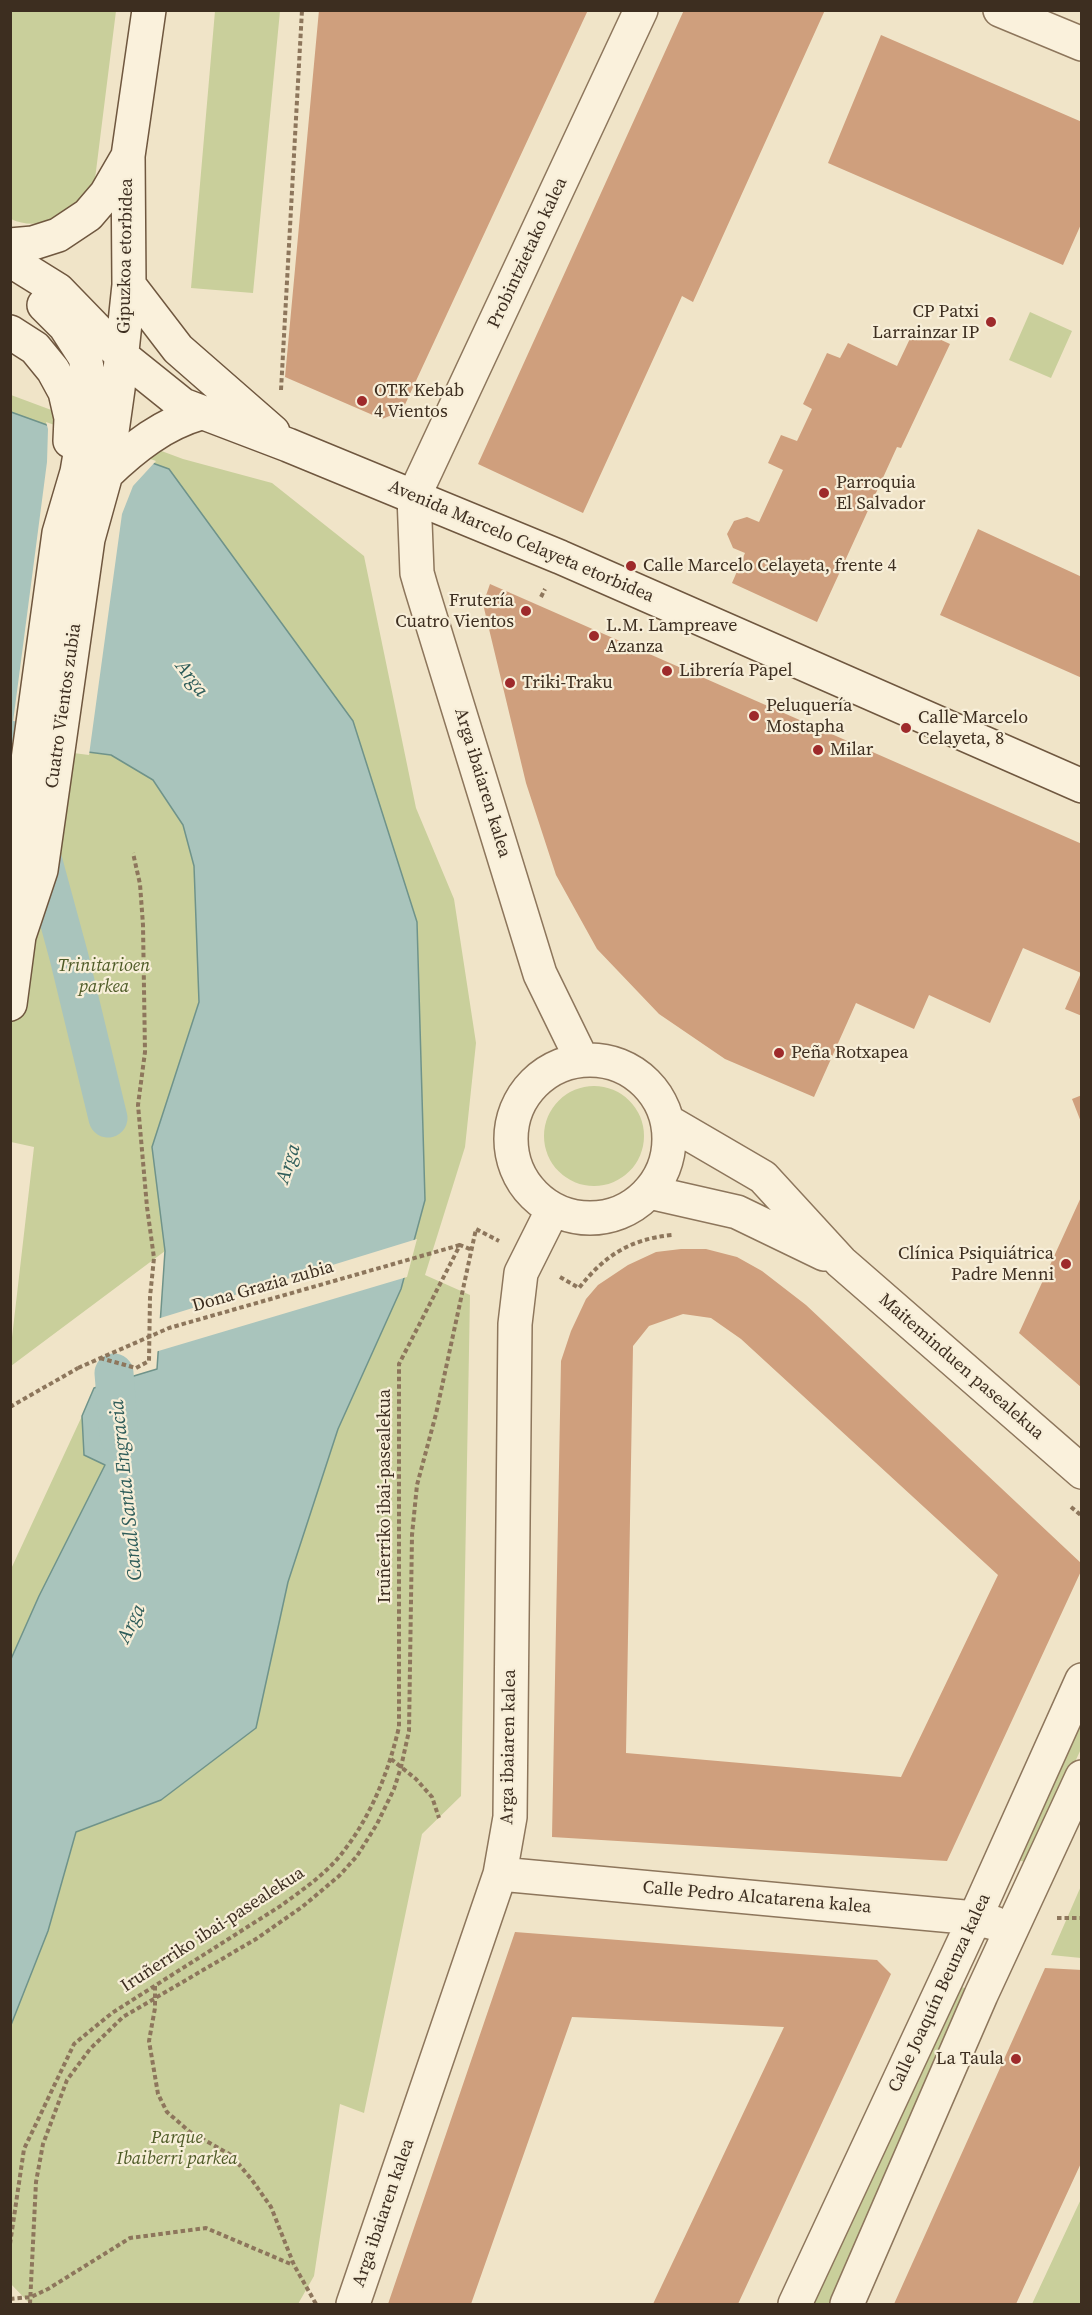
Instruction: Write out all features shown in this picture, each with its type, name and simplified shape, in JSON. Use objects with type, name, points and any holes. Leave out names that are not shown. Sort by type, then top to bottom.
[{"type":"street","points":[[104,389],[65,326],[37,299],[14,256],[33,243],[58,235],[88,215],[106,194],[128,156],[149,10]]},
{"type":"street","name":"Probintzietako kalea","points":[[414,496],[641,10]]},
{"type":"street","points":[[1000,10],[1082,44]]},
{"type":"street","name":"Gipuzkoa etorbidea","points":[[104,389],[122,356],[129,285],[128,156]]},
{"type":"street","name":"Gipuzkoa etorbidea","points":[[14,256],[58,290],[122,356]]},
{"type":"street","name":"Avenida Marcelo Celayeta etorbidea","points":[[129,285],[178,350],[288,445]]},
{"type":"street","points":[[10,332],[36,348],[53,370],[65,392],[71,418],[69,450],[91,473],[128,453],[179,419],[201,413]]},
{"type":"street","name":"Avenida Marcelo Celayeta etorbidea","points":[[122,356],[183,405],[288,445],[579,564],[1082,786]]},
{"type":"street","name":"Cuatro Vientos zubia","points":[[10,1004],[19,936],[41,870],[88,539],[91,473],[104,389]]},
{"type":"street","name":"Arga ibaiaren kalea","points":[[414,496],[417,573],[421,587],[540,974],[582,1060]]},
{"type":"street","points":[[582,1060],[605,1061],[626,1069],[644,1082],[659,1100],[667,1121],[669,1146],[663,1170],[649,1192],[629,1208],[604,1217],[578,1218],[554,1209],[533,1194],[519,1174],[511,1149],[512,1124],[521,1100],[536,1080],[558,1066],[582,1060]]},
{"type":"street","name":"Maiteminduen pasealekua","points":[[667,1121],[763,1177],[841,1262],[1082,1472]]},
{"type":"street","name":"Maiteminduen pasealekua","points":[[649,1192],[737,1212],[841,1262]]},
{"type":"street","name":"Arga ibaiaren kalea","points":[[353,2304],[500,1874],[510,1817],[515,1324],[521,1273],[554,1209]]},
{"type":"street","name":"Calle Joaquín Beunza kalea","points":[[795,2304],[975,1918],[1082,1680]]},
{"type":"street","name":"Calle Joaquín Beunza kalea","points":[[847,2304],[1012,1927],[1082,1777]]},
{"type":"street","name":"Calle Pedro Alcatarena kalea","points":[[500,1874],[975,1918],[1012,1927]]},
{"type":"path","points":[[280,393],[302,10]]},
{"type":"path","points":[[100,1358],[136,1368],[149,1361],[150,1297],[154,1258],[138,1105],[145,1052],[143,925],[140,884],[134,852]]},
{"type":"path","points":[[30,2304],[36,2182],[43,2144],[68,2080],[90,2049],[123,2017],[256,1939],[302,1907],[339,1876],[357,1856],[377,1824],[401,1767],[409,1731],[412,1535],[417,1485],[436,1414],[476,1229]]},
{"type":"path","points":[[553,1272],[579,1288],[600,1263],[624,1248],[652,1238],[680,1236]]},
{"type":"path","points":[[460,1245],[472,1250]]},
{"type":"path","name":"Dona Grazia zubia","points":[[10,1407],[78,1368],[169,1328],[460,1245]]},
{"type":"path","name":"Iruñerriko ibai-pasealekua","points":[[10,2244],[24,2149],[74,2044],[112,2013],[282,1905],[309,1885],[338,1858],[374,1803],[392,1759],[399,1727],[399,1364],[460,1245]]},
{"type":"path","points":[[392,1759],[432,1797],[439,1818]]},
{"type":"path","points":[[1050,1918],[1082,1918]]},
{"type":"path","points":[[155,1986],[149,2041],[158,2094],[167,2112],[189,2132],[231,2155],[252,2180],[271,2207],[294,2265],[316,2304]]},
{"type":"path","points":[[10,2299],[31,2297],[48,2289],[130,2238],[206,2228],[294,2265]]},
{"type":"green space","points":[[11,11],[116,11],[95,179],[80,200],[70,209],[60,216],[36,224],[11,219]]},
{"type":"green space","points":[[215,11],[280,11],[253,293],[191,288]]},
{"type":"green space","points":[[1030,312],[1072,331],[1051,378],[1009,360]]},
{"type":"green space","name":"Parque Ibaiberri parkea","points":[[11,395],[183,459],[272,483],[364,556],[416,808],[454,899],[476,1043],[465,1147],[425,1275],[470,1295],[461,1796],[422,1834],[364,2113],[340,2104],[314,2276],[298,2304],[30,2304],[11,2284],[10,2013],[76,1832],[161,1800],[256,1728],[288,1582],[338,1429],[401,1289],[425,1200],[417,922],[169,469],[11,412]]},
{"type":"green space","name":"Trinitarioen parkea","points":[[11,742],[111,755],[153,780],[183,825],[194,866],[199,1002],[152,1147],[165,1251],[11,1366],[11,1346],[34,1147],[11,1142]]},
{"type":"green space","points":[[594,1086],[622,1094],[636,1108],[644,1136],[636,1164],[622,1178],[594,1186],[566,1178],[552,1164],[544,1136],[552,1108],[566,1094]]},
{"type":"green space","points":[[82,1416],[84,1455],[105,1465],[39,1596],[11,1659],[11,1569]]},
{"type":"green space","points":[[1081,1715],[1081,1749],[1028,1863],[1015,1859]]},
{"type":"green space","points":[[1081,1886],[1081,1958],[1051,1955]]},
{"type":"green space","points":[[956,1984],[972,1992],[829,2304],[811,2304]]},
{"type":"green space","points":[[1081,2199],[1081,2304],[1032,2304]]},
{"type":"water","name":"Arga","points":[[11,412],[169,469],[353,721],[417,922],[425,1200],[401,1289],[338,1429],[288,1582],[256,1728],[161,1800],[76,1832],[48,1931],[11,2025],[11,1659],[39,1596],[105,1465],[84,1455],[82,1416],[94,1388],[157,1369],[165,1251],[152,1147],[199,1002],[194,866],[183,825],[153,780],[111,755],[11,742]]},
{"type":"pier","points":[[46,422],[156,461],[133,486],[122,514],[89,755],[10,745],[47,462],[48,429]]},
{"type":"pier","points":[[417,1239],[407,1277],[155,1352],[157,1319]]},
{"type":"building","points":[[319,10],[588,10],[402,411],[382,419],[285,377]]},
{"type":"building","points":[[684,10],[825,10],[693,302],[682,296],[583,513],[478,464]]},
{"type":"building","points":[[881,35],[1082,122],[1082,222],[1063,265],[828,163]]},
{"type":"building","name":"Parroquia El Salvador","points":[[915,328],[950,344],[901,448],[897,447],[817,622],[732,583],[745,553],[733,548],[727,534],[734,521],[747,517],[759,522],[783,470],[768,463],[781,435],[797,441],[812,409],[803,404],[827,353],[840,358],[848,343],[897,366]]},
{"type":"building","points":[[978,529],[1082,577],[1082,678],[940,615]]},
{"type":"building","points":[[490,584],[1082,844],[1082,1016],[1065,1009],[1081,973],[1023,948],[990,1023],[929,995],[914,1029],[856,1003],[814,1097],[725,1059],[659,1014],[597,949],[556,875],[526,783],[483,604]]},
{"type":"building","points":[[1082,1095],[1082,1122],[1081,1122],[1072,1099]]},
{"type":"building","name":"Clínica Psiquiátrica Padre Menni","points":[[1082,1195],[1082,1388],[1019,1333]]},
{"type":"building","points":[[706,1249],[737,1257],[762,1271],[806,1305],[1082,1564],[1082,1569],[947,1861],[552,1837],[561,1361],[571,1331],[586,1299],[598,1285],[628,1265],[656,1252]],"holes":[[[683,1314],[711,1318],[741,1339],[998,1575],[901,1777],[626,1753],[633,1346],[649,1326]]]},
{"type":"building","points":[[515,1932],[877,1960],[891,1974],[738,2304],[653,2304],[784,2027],[572,2017],[471,2304],[388,2304]]},
{"type":"building","points":[[1045,1968],[1082,1970],[1082,2161],[1016,2304],[894,2304]]},
{"type":"waterway","name":"Canal Santa Engracia","points":[[10,740],[69,957],[108,1118]]},
{"type":"waterway","name":"Canal Santa Engracia","points":[[114,1373],[119,1435]]},
{"type":"place","name":"CP Patxi Larrainzar IP","points":[[991,322]]},
{"type":"place","name":"OTK Kebab 4 Vientos","points":[[362,401]]},
{"type":"place","name":"Parroquia El Salvador","points":[[824,493]]},
{"type":"place","name":"Calle Marcelo Celayeta, frente 4","points":[[631,566]]},
{"type":"place","name":"Frutería Cuatro Vientos","points":[[526,611]]},
{"type":"place","name":"L.M. Lampreave Azanza","points":[[594,636]]},
{"type":"place","name":"Librería Papel","points":[[667,671]]},
{"type":"place","name":"Triki-Traku","points":[[510,683]]},
{"type":"place","name":"Peluquería Mostapha","points":[[754,716]]},
{"type":"place","name":"Calle Marcelo Celayeta, 8","points":[[906,728]]},
{"type":"place","name":"Milar","points":[[818,750]]},
{"type":"place","name":"Peña Rotxapea","points":[[779,1053]]},
{"type":"place","name":"Clínica Psiquiátrica Padre Menni","points":[[1066,1264]]},
{"type":"place","name":"La Taula","points":[[1016,2059]]}]
